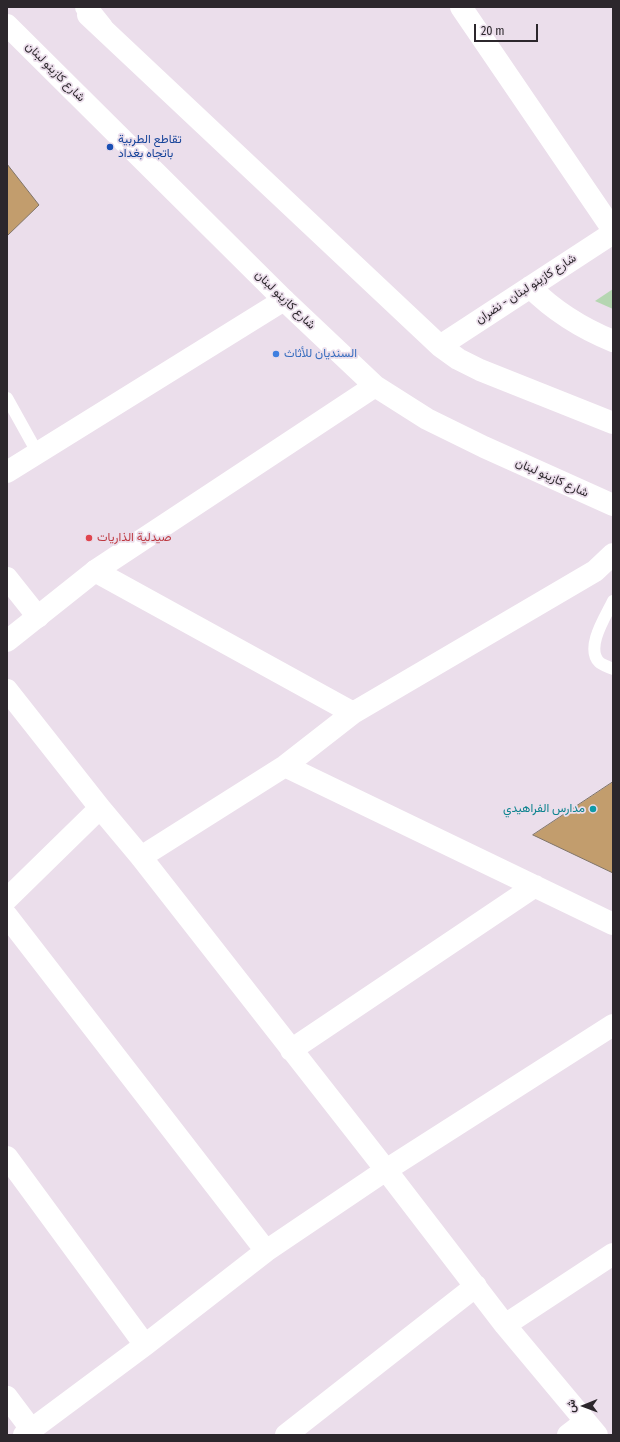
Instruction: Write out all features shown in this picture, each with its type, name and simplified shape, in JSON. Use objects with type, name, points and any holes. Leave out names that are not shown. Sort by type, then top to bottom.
[{"type":"street","points":[[79,7],[440,346],[458,359],[480,370],[613,423]]},
{"type":"street","points":[[86,7],[102,27]]},
{"type":"street","points":[[461,7],[613,231]]},
{"type":"street","name":"شارع كازينو لبنان","points":[[7,25],[284,300],[375,386],[427,419],[484,447],[613,505]]},
{"type":"street","name":"شارع كازينو لبنان - نضران","points":[[440,346],[613,231]]},
{"type":"street","points":[[530,287],[542,299],[568,319],[583,328],[613,340]]},
{"type":"street","points":[[7,472],[284,300]]},
{"type":"street","points":[[7,641],[95,571],[375,386]]},
{"type":"street","points":[[141,857],[285,766],[354,713],[595,571],[613,554]]},
{"type":"street","points":[[95,571],[354,713]]},
{"type":"street","points":[[7,578],[38,617]]},
{"type":"street","points":[[7,690],[100,808],[141,857],[386,1170],[505,1325],[591,1428],[568,1435]]},
{"type":"street","points":[[285,766],[613,924]]},
{"type":"street","points":[[7,898],[100,808]]},
{"type":"street","points":[[292,1050],[535,886]]},
{"type":"street","points":[[7,916],[266,1251]]},
{"type":"street","points":[[7,1396],[28,1432],[145,1345],[266,1251],[386,1170],[613,1025]]},
{"type":"street","points":[[7,1157],[145,1345]]},
{"type":"street","points":[[505,1325],[613,1254]]},
{"type":"street","points":[[286,1435],[476,1286]]},
{"type":"lane","points":[[7,398],[37,452]]},
{"type":"lane","points":[[613,602],[595,639],[594,650],[600,662],[613,669]]},
{"type":"green space","points":[[613,289],[613,309],[595,301]]},
{"type":"building","points":[[7,164],[39,205],[7,236]]},
{"type":"building","name":"مدارس الفراهيدي","points":[[613,782],[613,873],[533,835]]},
{"type":"place","name":"تقاطع الطربية باتجاه بغداد","points":[[110,147]]},
{"type":"place","name":"السنديان للأثاث","points":[[276,354]]},
{"type":"place","name":"صيدلية الذاريات","points":[[89,538]]},
{"type":"place","name":"مدارس الفراهيدي","points":[[593,809]]}]
